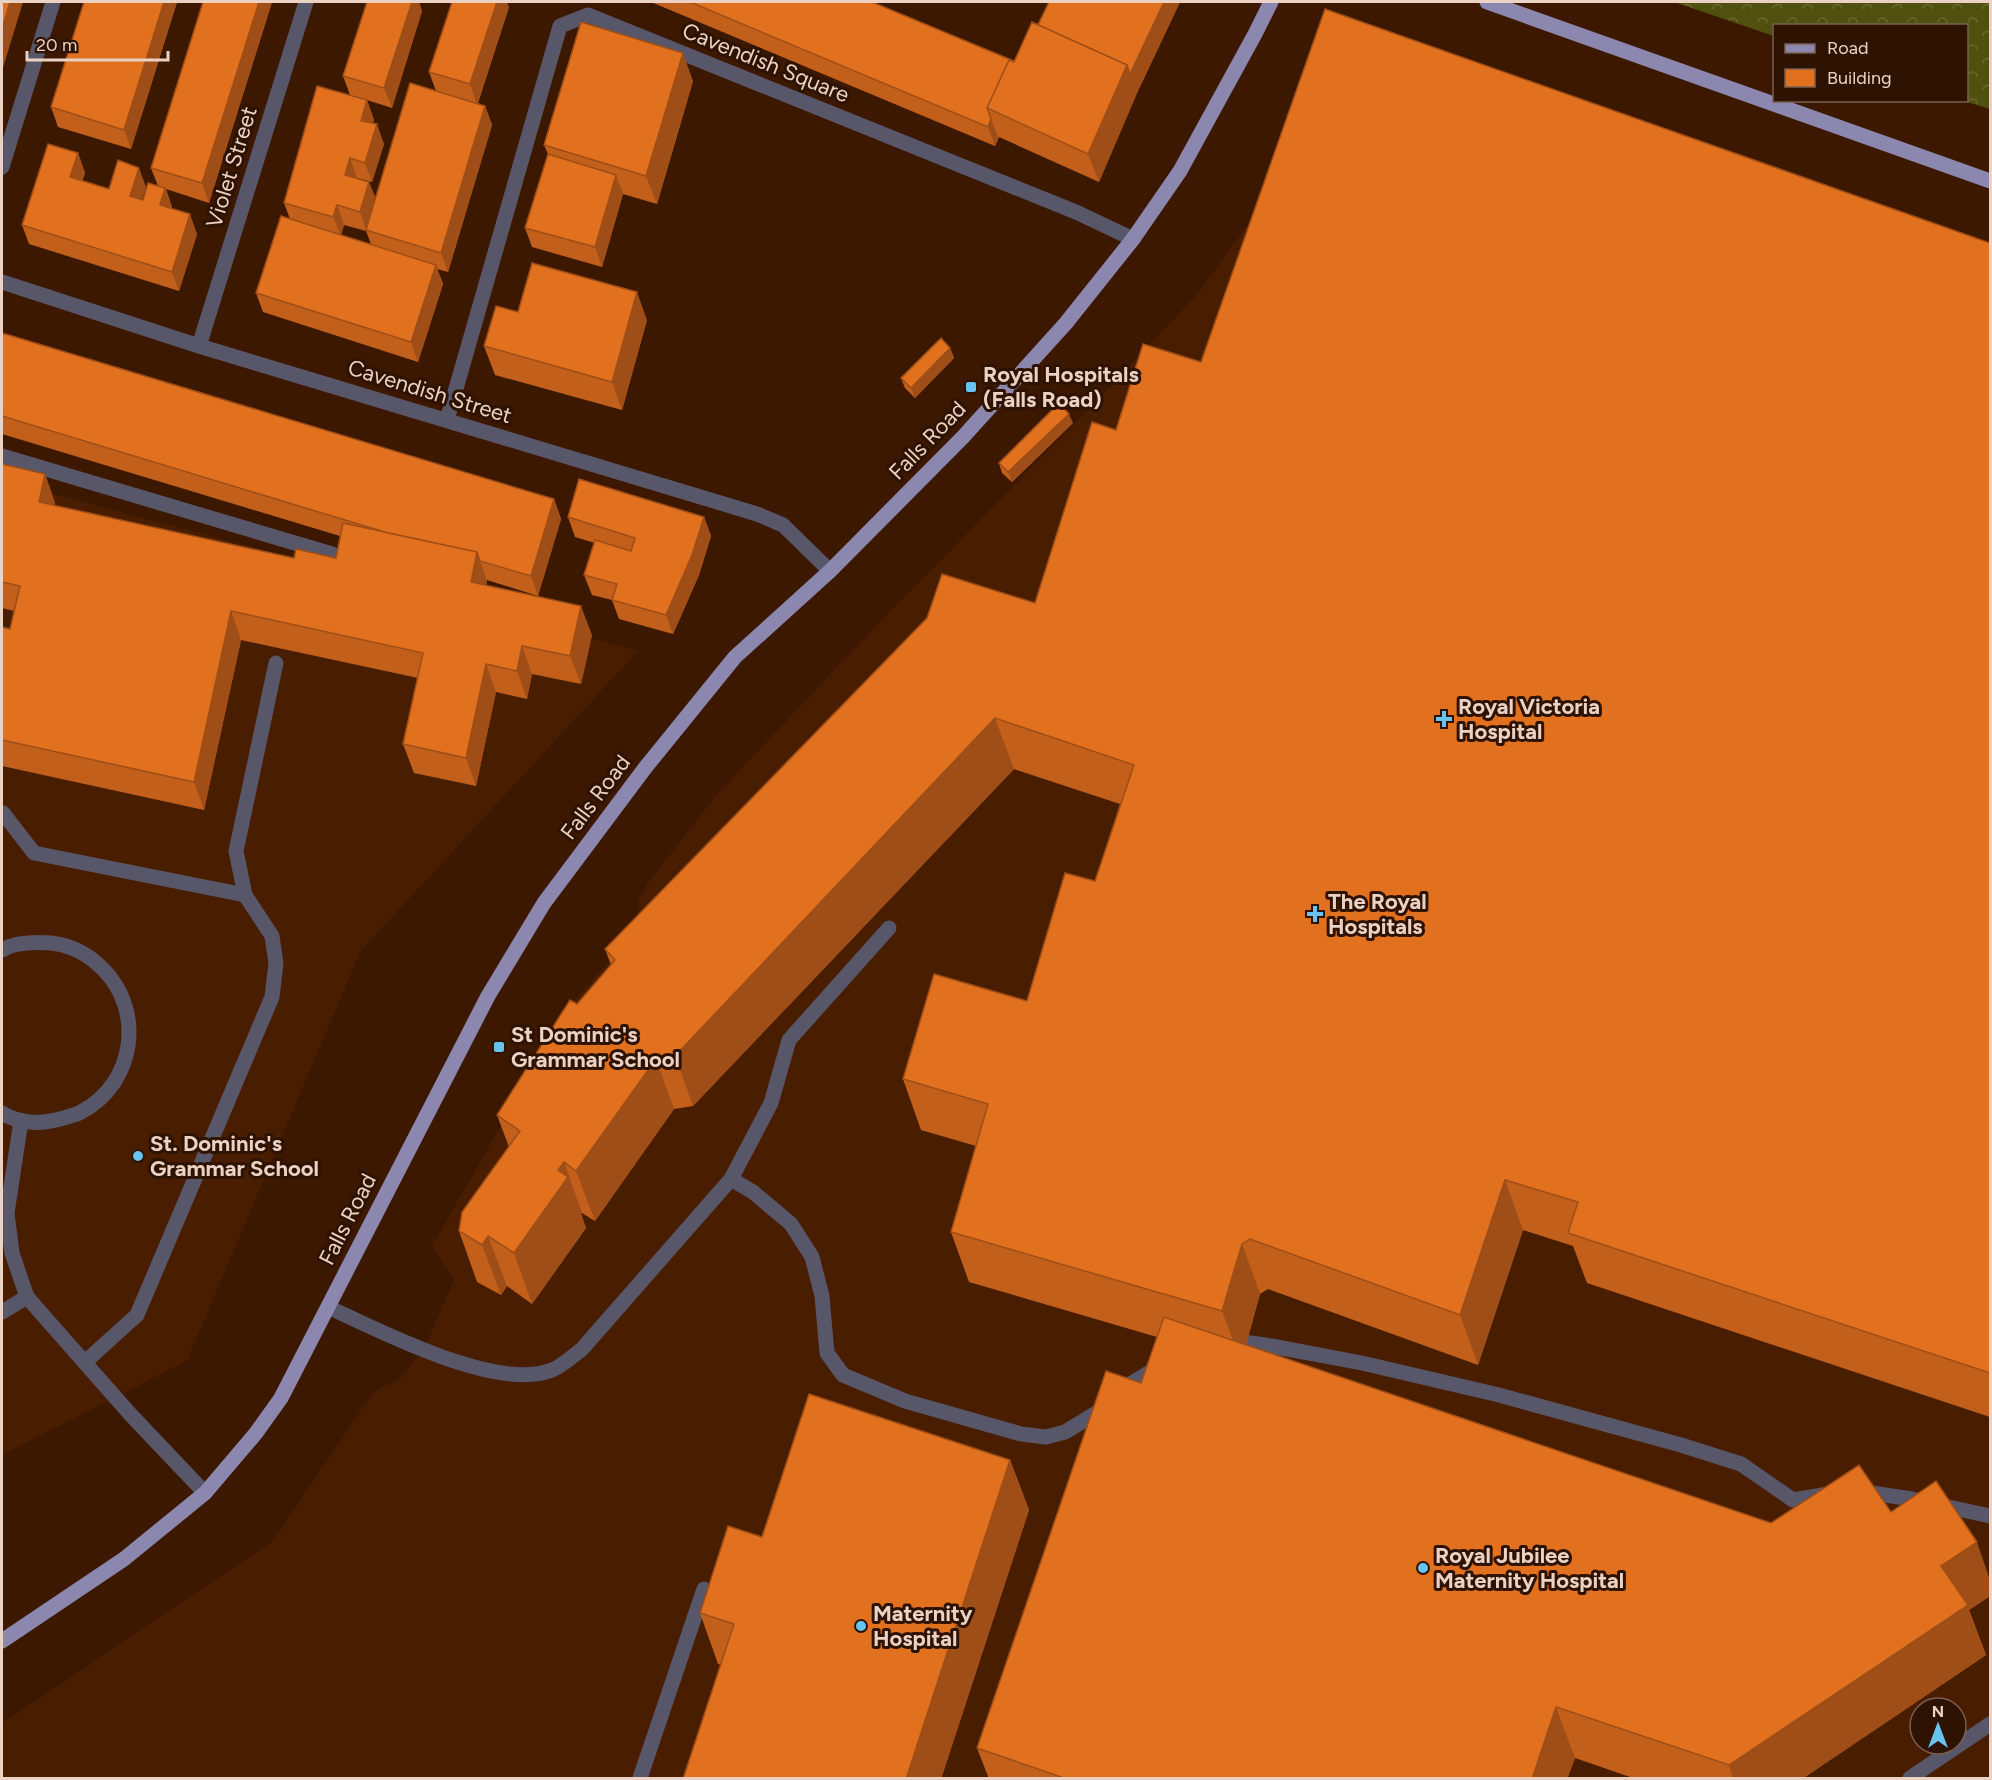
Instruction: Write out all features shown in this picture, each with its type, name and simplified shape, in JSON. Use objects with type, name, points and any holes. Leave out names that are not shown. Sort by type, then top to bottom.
[{"type":"main road","name":"Falls Road","points":[[2,1641],[124,1559],[205,1493],[256,1433],[282,1398],[488,996],[544,903],[645,768],[735,657],[830,571],[963,437],[1066,323],[1133,239],[1180,171],[1271,2]]},
{"type":"main road","points":[[1487,2],[1990,181]]},
{"type":"street","points":[[2,167],[53,2]]},
{"type":"street","name":"Violet Street","points":[[199,346],[306,2]]},
{"type":"street","name":"Cavendish Square","points":[[447,420],[560,26],[588,15],[1076,212],[1133,239]]},
{"type":"street","name":"Cavendish Street","points":[[2,282],[199,346],[757,513],[783,525],[830,571]]},
{"type":"street","points":[[2,456],[332,554]]},
{"type":"street","points":[[85,1362],[137,1315],[272,997],[276,963],[272,936],[245,895],[236,851],[276,663]]},
{"type":"street","points":[[3,813],[34,853],[245,895]]},
{"type":"street","points":[[328,1307],[423,1351],[488,1371],[520,1376],[552,1370],[582,1349],[731,1179],[771,1103],[789,1040],[889,928]]},
{"type":"street","points":[[2,950],[6,947],[35,942],[63,944],[92,957],[113,979],[127,1008],[130,1038],[123,1068],[106,1094],[81,1113],[51,1122],[21,1121],[2,1113]]},
{"type":"street","points":[[21,1121],[7,1213],[12,1253],[27,1297],[130,1414],[205,1493]]},
{"type":"street","points":[[731,1179],[753,1192],[791,1224],[812,1257],[822,1296],[827,1353],[843,1375],[905,1401],[1021,1434],[1046,1437],[1065,1432],[1098,1412],[1124,1388],[1175,1356]]},
{"type":"street","points":[[2,1312],[27,1297]]},
{"type":"street","points":[[1207,1344],[1218,1340],[1313,1353],[1499,1395],[1681,1445],[1741,1464],[1793,1500],[1851,1490],[1912,1498],[1990,1516]]},
{"type":"street","points":[[640,1779],[704,1588]]},
{"type":"street","points":[[1910,1779],[1990,1724]]},
{"type":"shaded area","name":"The Royal Hospitals","points":[[1295,160],[1990,246],[1990,1778],[2,1778],[2,1723],[272,1542],[374,1391],[398,1380],[423,1351],[454,1280],[432,1246],[570,1005],[641,926],[638,902],[647,884],[714,798],[846,657],[1114,383],[1197,294]]},
{"type":"shaded area","name":"St. Dominic's Grammar School","points":[[2,480],[638,651],[360,952],[187,1361],[2,1455]]},
{"type":"green space","points":[[1674,2],[1990,2],[1990,109],[1967,102],[1968,24],[1773,24],[1773,36]]},
{"type":"building","points":[[2,2],[10,2],[2,29]]},
{"type":"building","points":[[84,2],[164,2],[124,130],[51,107]]},
{"type":"building","points":[[203,2],[259,2],[202,183],[151,168]]},
{"type":"building","points":[[367,2],[412,2],[384,88],[343,76]]},
{"type":"building","points":[[452,2],[497,2],[470,84],[429,72]]},
{"type":"building","points":[[690,2],[872,2],[1014,62],[1009,60],[987,108],[991,119],[988,127]]},
{"type":"building","points":[[1049,2],[1164,2],[1130,74],[1127,65],[1038,25]]},
{"type":"building","name":"Royal Victoria Hospital","points":[[1325,9],[1990,243],[1990,1373],[1568,1233],[1578,1202],[1505,1180],[1460,1315],[1250,1239],[1242,1244],[1222,1311],[951,1232],[988,1104],[903,1079],[934,974],[1027,1001],[1065,873],[1095,881],[1134,765],[995,718],[675,1056],[656,1059],[576,1171],[564,1162],[558,1170],[568,1177],[514,1253],[488,1236],[482,1245],[459,1231],[462,1212],[520,1131],[497,1115],[570,1000],[577,1004],[615,960],[605,949],[927,618],[942,574],[1035,603],[1092,422],[1116,430],[1143,344],[1201,362]]},
{"type":"building","points":[[581,22],[683,53],[646,176],[544,145]]},
{"type":"building","points":[[1032,22],[1127,65],[1088,154],[987,108],[1009,60],[1014,62]]},
{"type":"building","points":[[410,83],[485,106],[441,253],[366,230]]},
{"type":"building","points":[[317,86],[367,100],[361,121],[377,124],[365,163],[350,158],[345,175],[369,182],[360,212],[337,205],[333,217],[284,203]]},
{"type":"building","points":[[48,144],[78,153],[70,177],[109,189],[118,160],[139,168],[130,196],[143,200],[148,183],[165,188],[160,205],[190,214],[172,272],[22,225]]},
{"type":"building","points":[[548,154],[616,175],[595,247],[525,228]]},
{"type":"building","points":[[281,216],[436,265],[411,342],[256,293]]},
{"type":"building","points":[[532,263],[637,292],[612,382],[484,346],[496,306],[518,312]]},
{"type":"building","points":[[2,333],[554,499],[531,576],[480,561],[477,552],[388,533],[2,416]]},
{"type":"building","points":[[941,338],[950,348],[911,388],[901,378]]},
{"type":"building","points":[[1059,403],[1069,414],[1008,472],[999,463]]},
{"type":"building","points":[[2,464],[45,474],[39,502],[294,558],[296,549],[336,558],[343,523],[477,552],[471,582],[581,606],[570,656],[522,646],[517,671],[486,664],[466,758],[403,744],[423,653],[231,611],[194,782],[2,740],[2,627],[10,629],[20,586],[2,582]]},
{"type":"building","points":[[579,479],[704,517],[692,555],[666,615],[612,600],[617,584],[584,575],[595,540],[631,551],[635,538],[568,517]]},
{"type":"building","name":"Royal Jubilee Maternity Hospital","points":[[1164,1317],[1771,1523],[1859,1465],[1891,1512],[1936,1481],[1977,1542],[1941,1566],[1968,1605],[1729,1765],[1556,1707],[1532,1779],[1067,1779],[977,1748],[1106,1371],[1141,1383]]},
{"type":"building","name":"Maternity Hospital","points":[[809,1394],[1010,1460],[906,1779],[683,1779],[734,1624],[700,1613],[728,1526],[762,1537]]},
{"type":"place","name":"Royal Hospitals (Falls Road)","points":[[971,387]]},
{"type":"place","name":"Royal Victoria Hospital","points":[[1444,719]]},
{"type":"place","name":"The Royal Hospitals","points":[[1315,914]]},
{"type":"place","name":"St Dominic's Grammar School","points":[[499,1047]]},
{"type":"place","name":"St. Dominic's Grammar School","points":[[138,1156]]},
{"type":"place","name":"Royal Jubilee Maternity Hospital","points":[[1423,1568]]},
{"type":"place","name":"Maternity Hospital","points":[[861,1626]]}]
